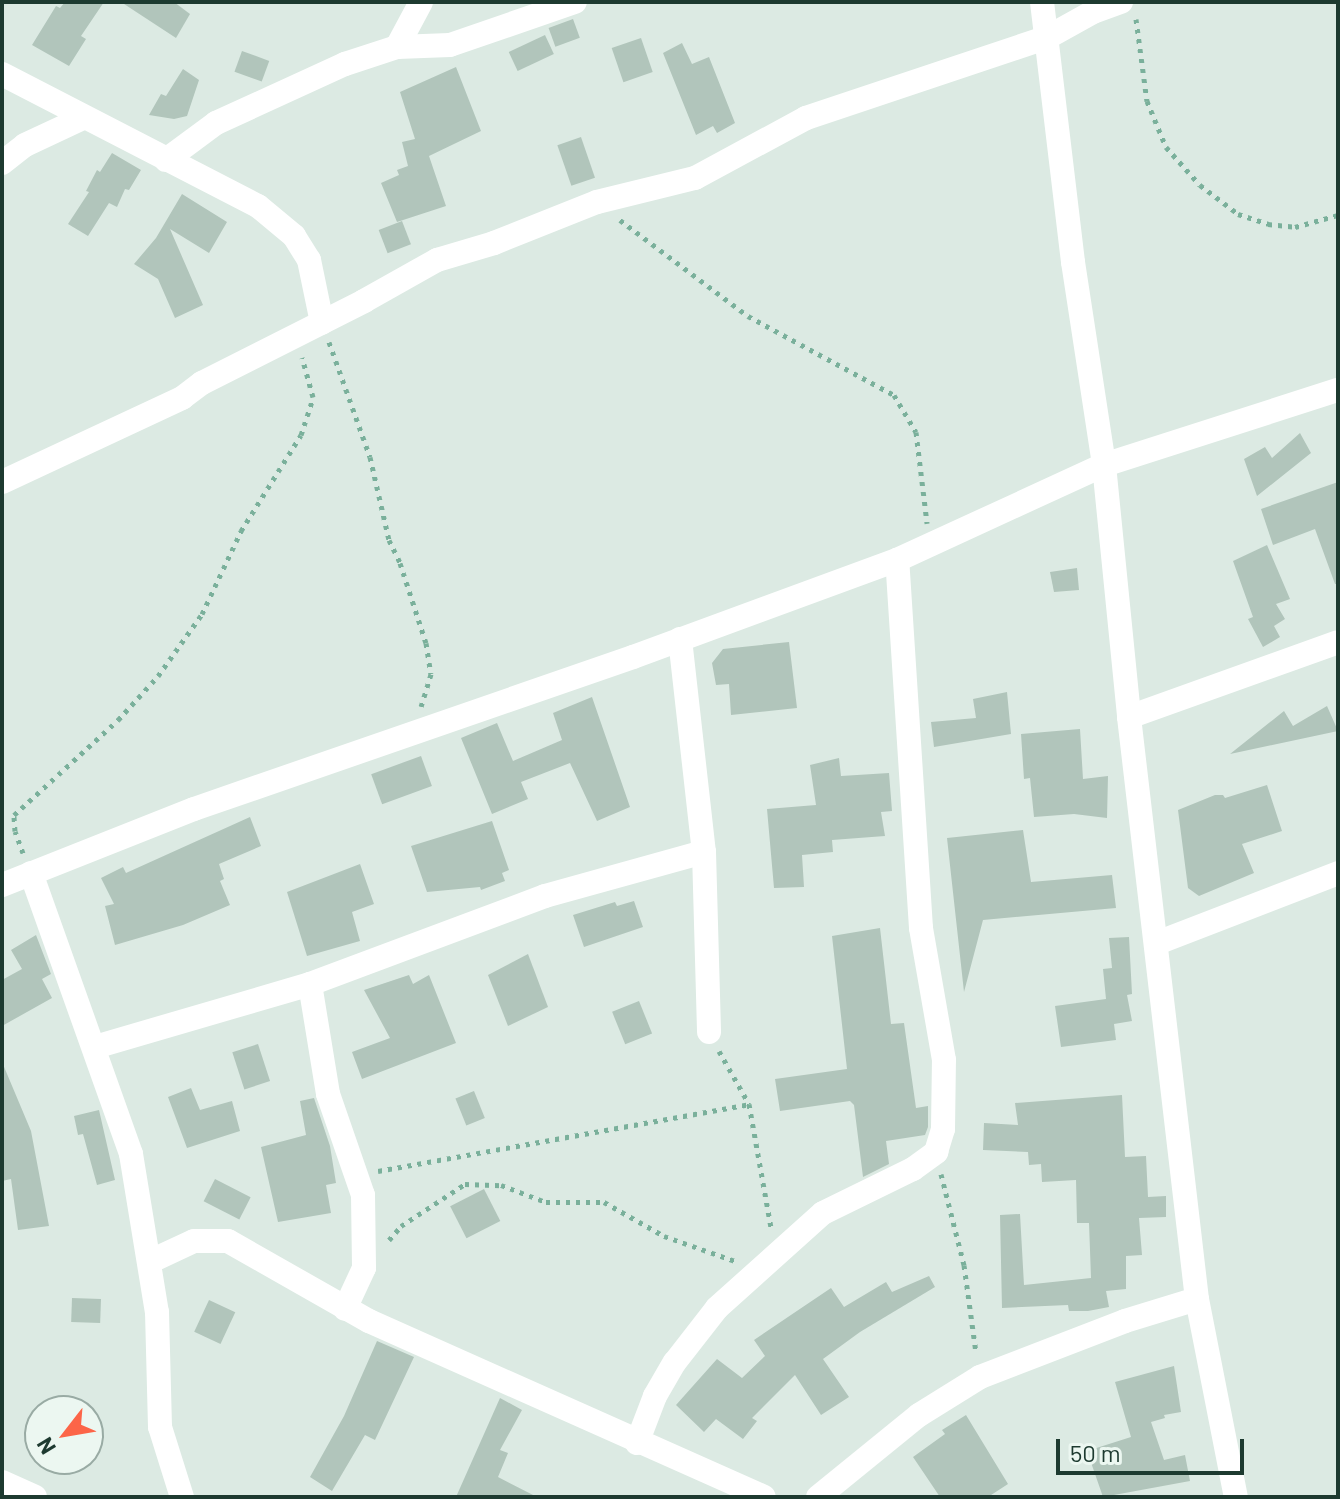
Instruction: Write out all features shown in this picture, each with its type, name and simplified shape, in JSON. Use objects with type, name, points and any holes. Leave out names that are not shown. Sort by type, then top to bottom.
[{"type":"street","points":[[397,47],[421,2]]},
{"type":"street","points":[[166,160],[216,123],[345,64],[397,47],[450,45],[575,2]]},
{"type":"street","points":[[1042,2],[1073,262],[1104,465],[1129,717],[1197,1299],[1236,1497]]},
{"type":"street","points":[[2,482],[182,398],[202,383],[322,323],[437,260],[494,243],[597,202],[695,178],[806,118],[1048,37],[1093,12],[1128,9]]},
{"type":"street","points":[[2,74],[258,206],[294,236],[309,260],[322,323]]},
{"type":"street","points":[[2,163],[25,145],[83,118]]},
{"type":"street","points":[[2,885],[194,809],[897,560],[1104,465],[1338,390]]},
{"type":"street","points":[[637,1443],[655,1396],[682,1353],[717,1308],[766,1268],[787,1243],[823,1213],[913,1169],[936,1152],[943,1129],[944,1060],[921,928],[897,560]]},
{"type":"street","points":[[680,639],[704,852],[709,1032]]},
{"type":"street","points":[[1129,717],[1338,642]]},
{"type":"street","points":[[95,1047],[310,984],[545,896],[704,852]]},
{"type":"street","points":[[31,873],[55,949],[95,1047],[131,1154],[157,1312],[160,1427],[182,1497]]},
{"type":"street","points":[[1157,943],[1338,873]]},
{"type":"street","points":[[310,984],[328,1094],[363,1195],[364,1268],[345,1309]]},
{"type":"street","points":[[151,1261],[194,1241],[228,1241],[272,1263],[345,1309],[637,1443],[764,1497]]},
{"type":"street","points":[[818,1497],[919,1415],[980,1377],[1125,1321],[1197,1299]]},
{"type":"street","points":[[2,1482],[35,1497]]},
{"type":"path","points":[[1128,9],[1147,101],[1166,147],[1200,185],[1238,214],[1268,224],[1295,227],[1338,215]]},
{"type":"path","points":[[597,202],[748,316],[894,395],[916,432],[925,514],[933,544]]},
{"type":"path","points":[[322,323],[370,457],[389,540],[400,563],[426,643],[431,674],[421,706],[399,737]]},
{"type":"path","points":[[31,873],[15,831],[14,815],[118,720],[158,676],[202,614],[241,531],[301,435],[313,397],[296,336]]},
{"type":"path","points":[[364,1268],[401,1226],[465,1184],[501,1185],[546,1202],[604,1202],[664,1236],[700,1250],[766,1268],[772,1241],[770,1210],[749,1104],[709,1032]]},
{"type":"path","points":[[357,1175],[749,1104]]},
{"type":"path","points":[[936,1152],[964,1265],[980,1377]]},
{"type":"building","points":[[65,2],[104,2],[81,36],[86,39],[69,66],[32,45],[56,6],[60,8]]},
{"type":"building","points":[[121,2],[174,2],[190,14],[176,38]]},
{"type":"building","points":[[573,19],[580,38],[555,47],[549,28]]},
{"type":"building","points":[[545,35],[554,54],[518,71],[509,52]]},
{"type":"building","points":[[641,38],[653,72],[623,82],[612,48]]},
{"type":"building","points":[[682,43],[692,64],[709,57],[735,123],[717,133],[713,126],[696,135],[663,53]]},
{"type":"building","points":[[242,51],[269,61],[262,82],[234,72]]},
{"type":"building","points":[[456,67],[481,131],[429,156],[446,206],[397,222],[381,183],[399,175],[397,170],[408,166],[402,142],[415,139],[400,92]]},
{"type":"building","points":[[183,69],[199,80],[187,116],[174,119],[149,115],[161,94],[166,96]]},
{"type":"building","points":[[581,137],[595,178],[571,186],[557,145]]},
{"type":"building","points":[[112,153],[141,170],[129,190],[125,189],[117,207],[109,203],[88,236],[68,224],[89,192],[86,191],[97,170],[100,172]]},
{"type":"building","points":[[182,194],[227,222],[209,253],[170,229],[203,305],[175,318],[158,279],[134,264],[156,238]]},
{"type":"building","points":[[402,221],[411,244],[388,253],[379,230]]},
{"type":"building","points":[[1300,433],[1311,453],[1257,496],[1244,459],[1265,447],[1272,458]]},
{"type":"building","points":[[1338,482],[1338,584],[1335,584],[1315,529],[1273,545],[1261,509]]},
{"type":"building","points":[[1267,545],[1290,599],[1276,604],[1285,619],[1274,626],[1280,637],[1263,647],[1248,619],[1253,617],[1233,561]]},
{"type":"building","points":[[1077,568],[1079,590],[1054,592],[1050,572]]},
{"type":"building","points":[[789,642],[797,708],[731,715],[729,684],[716,685],[712,663],[723,649]]},
{"type":"building","points":[[1007,692],[1011,734],[934,747],[931,722],[976,718],[973,699]]},
{"type":"building","points":[[592,697],[630,807],[597,821],[570,763],[521,782],[528,799],[492,814],[461,738],[497,723],[513,761],[562,740],[553,713]]},
{"type":"building","points":[[1327,706],[1338,731],[1230,754],[1284,711],[1293,726]]},
{"type":"building","points":[[1080,729],[1083,779],[1108,776],[1107,818],[1074,814],[1034,817],[1030,778],[1024,779],[1021,734]]},
{"type":"building","points":[[421,756],[432,786],[382,804],[371,774]]},
{"type":"building","points":[[839,758],[841,776],[889,773],[892,811],[881,812],[885,836],[832,840],[833,852],[802,855],[804,887],[774,888],[767,809],[816,805],[810,765]]},
{"type":"building","points":[[1267,785],[1282,831],[1242,844],[1254,873],[1199,896],[1188,888],[1178,810],[1215,795],[1225,798]]},
{"type":"building","points":[[250,817],[261,846],[219,864],[224,879],[220,881],[230,905],[183,925],[115,945],[105,906],[114,904],[101,878],[123,867],[126,873]]},
{"type":"building","points":[[492,821],[509,870],[502,873],[505,881],[481,890],[480,887],[427,892],[411,846]]},
{"type":"building","points":[[1023,830],[1031,882],[1112,875],[1116,908],[983,920],[964,992],[947,838]]},
{"type":"building","points":[[360,864],[374,904],[352,912],[360,941],[307,956],[287,892]]},
{"type":"building","points":[[634,901],[643,927],[584,947],[573,915],[615,902],[617,906]]},
{"type":"building","points":[[880,928],[891,1024],[904,1023],[916,1108],[928,1106],[928,1127],[925,1135],[886,1141],[889,1164],[863,1177],[854,1105],[850,1101],[780,1111],[775,1079],[847,1069],[832,936]]},
{"type":"building","points":[[36,935],[51,974],[42,979],[52,998],[2,1026],[2,980],[22,969],[11,950]]},
{"type":"building","points":[[1129,937],[1132,994],[1127,995],[1132,1021],[1114,1024],[1116,1040],[1061,1047],[1055,1006],[1106,999],[1103,969],[1112,968],[1109,938]]},
{"type":"building","points":[[528,954],[548,1007],[508,1026],[488,975]]},
{"type":"building","points":[[409,975],[413,984],[429,975],[456,1043],[362,1079],[352,1052],[390,1038],[364,990]]},
{"type":"building","points":[[639,1001],[652,1033],[625,1044],[612,1012]]},
{"type":"building","points":[[258,1044],[270,1081],[244,1089],[232,1052]]},
{"type":"building","points":[[2,1062],[31,1131],[49,1226],[18,1230],[11,1179],[2,1181]]},
{"type":"building","points":[[191,1088],[200,1110],[232,1101],[240,1131],[187,1148],[168,1097]]},
{"type":"building","points":[[474,1091],[485,1118],[466,1125],[455,1098]]},
{"type":"building","points":[[1122,1095],[1125,1157],[1146,1156],[1148,1197],[1166,1196],[1166,1217],[1139,1218],[1142,1255],[1126,1256],[1126,1289],[1106,1291],[1109,1307],[1088,1311],[1069,1311],[1068,1305],[1002,1308],[1000,1215],[1020,1214],[1024,1285],[1091,1278],[1089,1223],[1077,1223],[1076,1180],[1042,1182],[1041,1164],[1029,1165],[1028,1152],[983,1150],[984,1123],[1018,1125],[1015,1103]]},
{"type":"building","points":[[314,1098],[330,1146],[336,1183],[326,1185],[331,1213],[278,1222],[261,1147],[306,1135],[300,1101]]},
{"type":"building","points":[[99,1110],[115,1180],[97,1185],[83,1134],[78,1135],[74,1116]]},
{"type":"building","points":[[215,1179],[251,1197],[239,1219],[204,1201]]},
{"type":"building","points":[[484,1189],[500,1221],[466,1238],[450,1206]]},
{"type":"building","points":[[929,1276],[935,1287],[860,1332],[823,1359],[849,1397],[821,1415],[795,1375],[752,1418],[757,1421],[743,1439],[716,1419],[704,1432],[676,1405],[717,1359],[742,1378],[765,1356],[754,1340],[831,1288],[844,1307],[886,1282],[892,1292]]},
{"type":"building","points":[[72,1298],[101,1299],[100,1323],[71,1322]]},
{"type":"building","points":[[209,1300],[235,1312],[220,1344],[194,1332]]},
{"type":"building","points":[[377,1341],[414,1357],[375,1440],[365,1435],[332,1491],[310,1477],[344,1416]]},
{"type":"building","points":[[1174,1366],[1181,1412],[1164,1415],[1165,1418],[1151,1422],[1164,1460],[1185,1455],[1190,1481],[1103,1497],[1087,1451],[1131,1437],[1115,1382]]},
{"type":"building","points":[[500,1398],[522,1410],[500,1450],[508,1453],[498,1477],[537,1497],[456,1497]]},
{"type":"building","points":[[966,1415],[1008,1484],[988,1497],[940,1497],[913,1457],[945,1434],[942,1430]]}]
